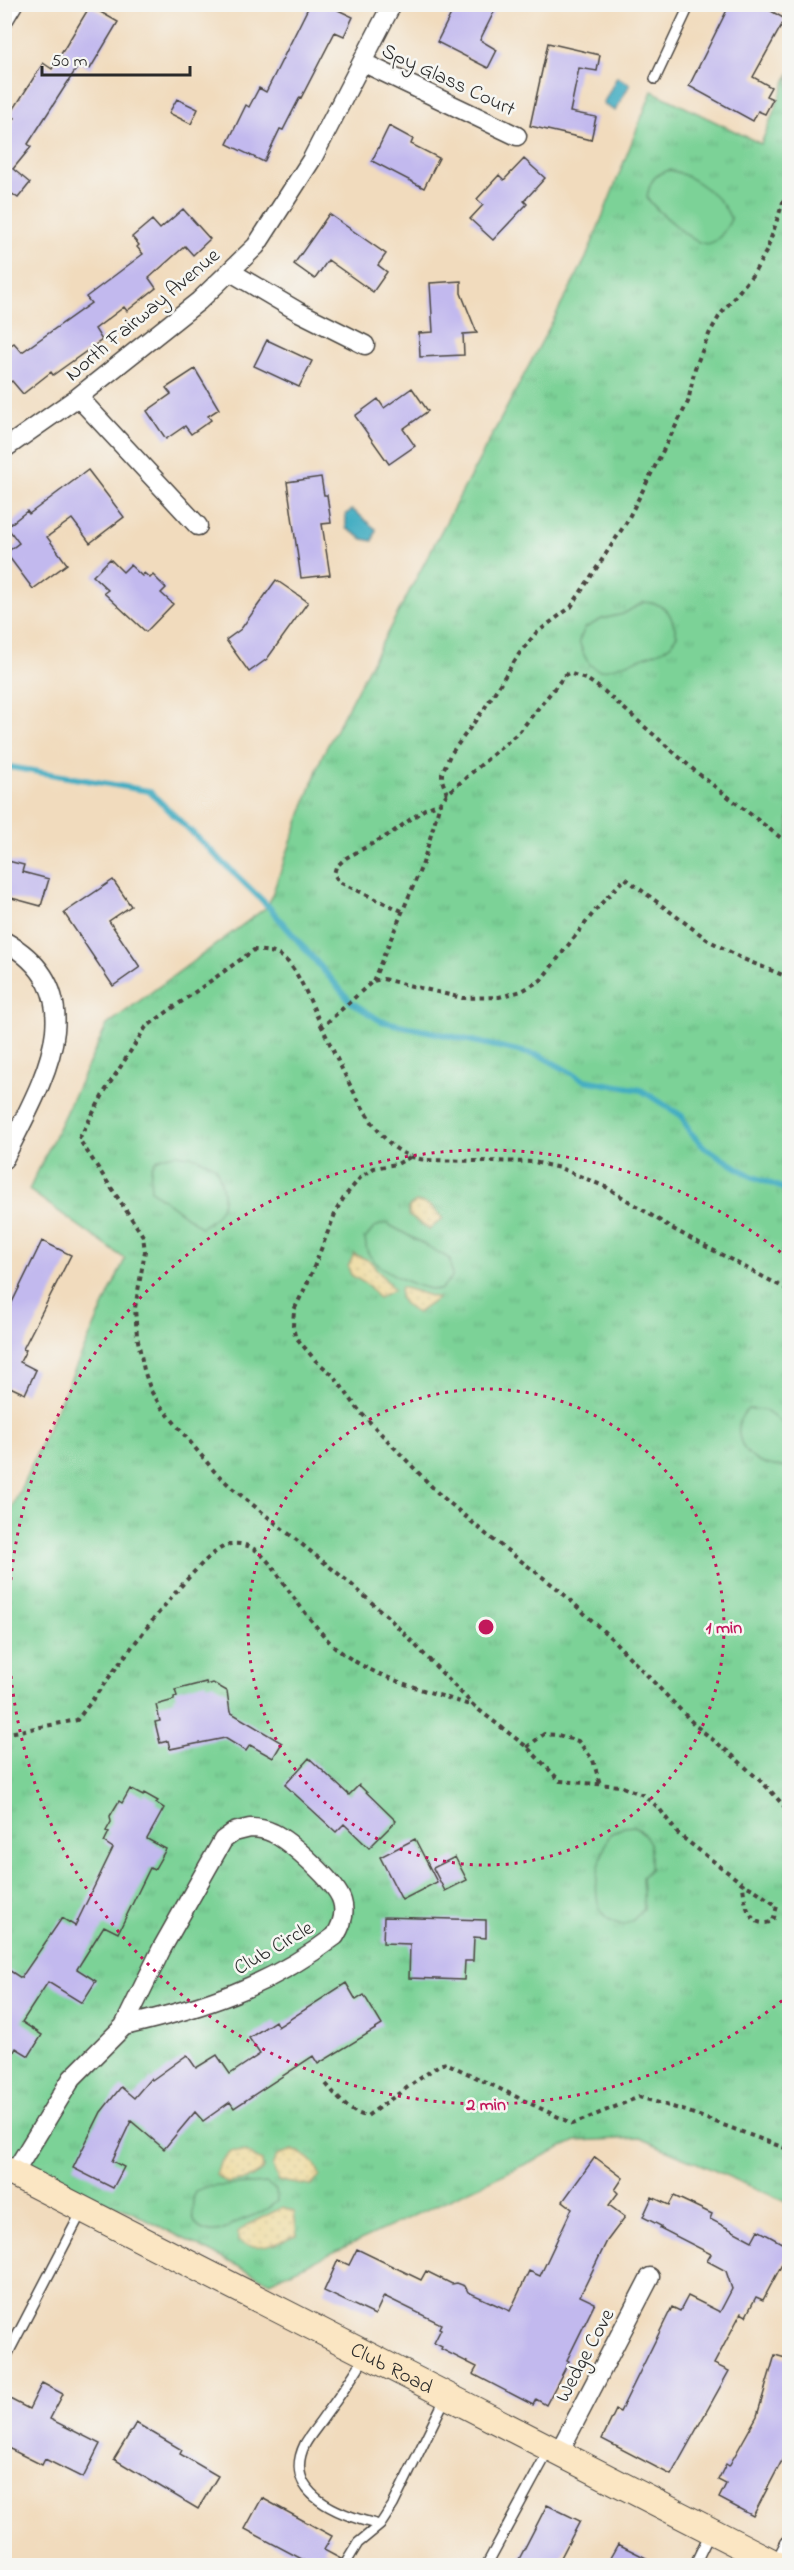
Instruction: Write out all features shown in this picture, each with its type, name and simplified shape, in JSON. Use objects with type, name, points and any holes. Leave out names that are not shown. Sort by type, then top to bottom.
[{"type":"street","points":[[4,19],[13,4]]},
{"type":"street","name":"North Fairway Avenue","points":[[4,449],[78,397],[199,301],[256,246],[312,159],[392,4]]},
{"type":"street","name":"Spy Glass Court","points":[[362,62],[516,136]]},
{"type":"street","points":[[231,272],[299,312],[364,345]]},
{"type":"street","points":[[78,397],[198,526]]},
{"type":"street","points":[[4,941],[25,953],[41,969],[51,989],[56,1010],[57,1032],[52,1058],[4,1159]]},
{"type":"street","name":"Club Circle","points":[[9,2171],[72,2078],[124,2026],[197,1883],[224,1839],[234,1832],[263,1828],[275,1834],[330,1880],[338,1890],[343,1902],[341,1926],[335,1936],[319,1948],[270,1979],[245,1990],[170,2015],[124,2026]]},
{"type":"street","name":"Club Road","points":[[9,2171],[779,2565]]},
{"type":"street","name":"Wedge Cove","points":[[554,2450],[650,2277]]},
{"type":"street","points":[[779,2565],[789,2544]]},
{"type":"lane","points":[[654,79],[690,4]]},
{"type":"lane","points":[[4,2361],[83,2209]]},
{"type":"lane","points":[[366,2354],[305,2444],[300,2473],[302,2482],[309,2492],[338,2512],[380,2525]]},
{"type":"lane","points":[[344,2565],[358,2543],[380,2525],[393,2505],[447,2395]]},
{"type":"lane","points":[[486,2565],[554,2450]]},
{"type":"lane","points":[[694,2565],[711,2530]]},
{"type":"path","points":[[447,794],[442,773],[450,755],[536,633],[571,607],[626,523],[688,402],[695,368],[710,332],[720,315],[754,273],[768,250],[789,181]]},
{"type":"path","points":[[322,1027],[373,981],[423,863],[440,803],[447,794],[519,732],[565,675],[574,673],[604,691],[695,771],[789,845]]},
{"type":"path","points":[[402,911],[339,882],[334,874],[336,867],[346,858],[390,834],[426,809],[440,803]]},
{"type":"path","points":[[373,981],[383,979],[404,982],[462,998],[499,997],[522,991],[542,980],[598,907],[625,878],[708,940],[743,959],[789,978]]},
{"type":"path","points":[[743,1884],[744,1900],[751,1916],[758,1922],[766,1924],[773,1921],[777,1906],[743,1884],[678,1834],[659,1808],[643,1795],[620,1786],[560,1781],[527,1747],[475,1707],[366,1598],[214,1471],[151,1391],[137,1336],[135,1308],[145,1251],[143,1236],[80,1139],[105,1091],[146,1028],[254,950],[268,951],[282,957],[290,966],[356,1094],[379,1131],[397,1150],[410,1157],[425,1160],[534,1162],[560,1168],[606,1187],[675,1230],[789,1291]]},
{"type":"path","points":[[410,1157],[397,1164],[374,1168],[360,1178],[345,1196],[337,1209],[308,1282],[294,1310],[295,1336],[310,1354],[333,1375],[361,1413],[438,1493],[558,1589],[613,1640],[688,1718],[769,1789],[789,1813]]},
{"type":"path","points":[[4,1734],[76,1720],[183,1584],[215,1551],[233,1543],[252,1549],[265,1557],[312,1621],[327,1639],[345,1654],[400,1684],[439,1694],[475,1707]]},
{"type":"path","points":[[527,1747],[544,1734],[558,1735],[578,1741],[593,1760],[600,1784]]},
{"type":"path","points":[[326,2084],[342,2103],[358,2114],[367,2116],[446,2063],[573,2124],[639,2097],[686,2111],[789,2150]]},
{"type":"green space","points":[[789,73],[789,2203],[640,2138],[576,2141],[269,2282],[127,2210],[5,2169],[5,1523],[125,1259],[29,1190],[107,1025],[268,906],[322,756],[586,258],[652,91],[761,144]]},
{"type":"green space","points":[[670,170],[706,188],[727,211],[731,219],[725,230],[712,242],[706,244],[691,238],[659,212],[647,197],[654,179]]},
{"type":"green space","points":[[644,602],[658,605],[670,615],[677,635],[671,644],[665,649],[612,668],[599,670],[591,665],[579,641],[585,628],[602,619],[623,614]]},
{"type":"green space","points":[[167,1155],[196,1157],[216,1167],[222,1185],[223,1201],[217,1215],[201,1227],[151,1190],[150,1175],[153,1164]]},
{"type":"green space","points":[[386,1223],[450,1259],[452,1277],[440,1290],[412,1283],[390,1273],[373,1260],[367,1252],[365,1239],[375,1227]]},
{"type":"green space","points":[[748,1409],[764,1410],[789,1428],[789,1468],[761,1463],[754,1459],[743,1446],[739,1423]]},
{"type":"green space","points":[[634,1826],[645,1835],[649,1844],[650,1869],[642,1877],[644,1909],[624,1925],[604,1915],[599,1907],[596,1886],[603,1852],[610,1834],[624,1827]]},
{"type":"green space","points":[[266,2183],[276,2190],[277,2201],[258,2214],[220,2231],[206,2231],[196,2225],[193,2214],[195,2191],[206,2187]]},
{"type":"sand","points":[[416,1202],[431,1207],[443,1219],[429,1229],[409,1216],[409,1207]]},
{"type":"sand","points":[[354,1254],[370,1261],[394,1290],[378,1298],[369,1286],[351,1275],[348,1267]]},
{"type":"sand","points":[[401,1287],[438,1298],[417,1313],[401,1300]]},
{"type":"sand","points":[[293,2150],[310,2159],[316,2166],[320,2176],[311,2186],[279,2181],[272,2166],[277,2155]]},
{"type":"sand","points":[[231,2151],[244,2152],[262,2161],[263,2170],[246,2180],[227,2183],[216,2175],[220,2163]]},
{"type":"sand","points":[[283,2207],[294,2212],[297,2235],[260,2246],[238,2241],[238,2232],[247,2225]]},
{"type":"water","points":[[617,77],[630,84],[615,111],[603,104]]},
{"type":"water","points":[[352,510],[376,529],[373,541],[363,539],[346,528],[346,514]]},
{"type":"building","points":[[310,4],[340,4],[338,10],[353,17],[344,36],[335,32],[264,162],[227,144],[246,105],[249,107],[259,88],[266,92]]},
{"type":"building","points":[[456,4],[498,4],[480,40],[497,50],[488,68],[437,42]]},
{"type":"building","points":[[730,4],[759,4],[785,19],[753,77],[771,87],[766,96],[773,99],[765,114],[758,111],[753,121],[689,86]]},
{"type":"building","points":[[90,6],[118,22],[90,69],[80,63],[28,144],[31,147],[13,169],[30,183],[18,198],[4,188],[4,131],[15,118],[10,115],[43,63],[52,69]]},
{"type":"building","points":[[548,43],[600,55],[597,71],[579,68],[570,112],[596,117],[591,140],[530,126]]},
{"type":"building","points":[[177,99],[198,109],[191,124],[169,113]]},
{"type":"building","points":[[389,126],[413,139],[411,144],[439,158],[424,188],[372,161]]},
{"type":"building","points":[[524,159],[545,178],[524,201],[527,204],[493,240],[470,219],[483,205],[477,199],[499,175],[504,180]]},
{"type":"building","points":[[183,209],[210,239],[193,255],[185,246],[149,278],[156,288],[127,311],[124,307],[95,329],[102,340],[53,375],[51,372],[23,394],[12,381],[4,387],[4,350],[14,343],[22,352],[91,303],[86,297],[143,254],[132,237],[152,220],[160,229]]},
{"type":"building","points":[[329,214],[386,254],[378,265],[387,272],[373,292],[328,260],[315,279],[294,264]]},
{"type":"building","points":[[461,281],[461,293],[477,333],[463,334],[464,355],[420,357],[419,333],[433,332],[430,283]]},
{"type":"building","points":[[267,340],[312,361],[299,387],[254,366]]},
{"type":"building","points":[[195,369],[219,409],[208,416],[211,420],[191,434],[185,426],[166,439],[147,411],[171,394],[166,388]]},
{"type":"building","points":[[412,388],[428,411],[403,429],[415,446],[389,464],[355,416],[378,399],[384,408]]},
{"type":"building","points":[[88,470],[124,517],[90,543],[72,519],[47,537],[67,564],[33,589],[6,553],[19,543],[7,527],[27,511],[29,514]]},
{"type":"building","points":[[321,477],[324,495],[327,495],[331,523],[322,524],[330,575],[301,578],[287,482]]},
{"type":"building","points":[[110,559],[123,572],[130,565],[142,576],[144,573],[150,578],[153,575],[166,588],[161,593],[173,604],[146,632],[104,593],[108,590],[93,576]]},
{"type":"building","points":[[276,580],[308,602],[267,659],[249,672],[226,640],[241,629]]},
{"type":"building","points":[[4,860],[24,865],[22,872],[49,879],[41,906],[4,896]]},
{"type":"building","points":[[113,880],[131,906],[109,921],[140,967],[113,986],[64,913]]},
{"type":"building","points":[[42,1241],[71,1255],[23,1349],[26,1350],[20,1362],[36,1370],[25,1394],[8,1386],[4,1394],[4,1319]]},
{"type":"building","points":[[206,1682],[207,1685],[213,1683],[227,1691],[230,1712],[282,1743],[273,1758],[250,1745],[246,1751],[225,1738],[170,1749],[168,1741],[160,1743],[155,1722],[160,1721],[156,1705],[174,1700],[177,1696],[175,1690]]},
{"type":"building","points":[[309,1758],[349,1795],[359,1785],[396,1821],[369,1848],[344,1824],[336,1832],[285,1785]]},
{"type":"building","points":[[130,1789],[143,1796],[144,1793],[158,1801],[156,1803],[164,1808],[147,1839],[166,1849],[154,1870],[150,1868],[118,1933],[104,1926],[77,1969],[96,1981],[82,2003],[48,1982],[22,2022],[42,2035],[29,2056],[16,2048],[4,2071],[4,1967],[21,1978],[62,1918],[75,1926],[113,1848],[104,1842],[109,1832],[106,1831],[111,1822],[110,1816],[119,1801],[122,1803]]},
{"type":"building","points":[[415,1839],[437,1882],[402,1900],[380,1857]]},
{"type":"building","points":[[455,1857],[467,1880],[445,1891],[433,1868]]},
{"type":"building","points":[[384,1917],[486,1920],[486,1938],[474,1937],[473,1961],[465,1961],[464,1980],[409,1978],[410,1944],[383,1943]]},
{"type":"building","points":[[346,1983],[356,2000],[364,1995],[382,2025],[318,2064],[313,2056],[234,2108],[230,2102],[203,2121],[195,2112],[164,2149],[131,2121],[112,2161],[124,2167],[113,2188],[73,2168],[101,2112],[121,2087],[134,2098],[151,2078],[152,2080],[187,2055],[196,2068],[217,2055],[230,2074],[260,2054],[249,2038],[275,2021],[278,2027]]},
{"type":"building","points":[[595,2157],[623,2178],[615,2190],[618,2193],[609,2205],[625,2217],[607,2241],[580,2296],[595,2303],[546,2405],[536,2399],[533,2405],[473,2374],[477,2367],[441,2349],[442,2347],[434,2343],[441,2324],[384,2296],[375,2315],[324,2291],[338,2260],[349,2265],[357,2249],[421,2280],[426,2271],[452,2284],[465,2286],[468,2292],[510,2311],[529,2271],[540,2276],[572,2208],[563,2201]]},
{"type":"building","points":[[674,2196],[712,2214],[710,2219],[752,2241],[758,2230],[789,2247],[789,2251],[763,2300],[756,2297],[746,2316],[741,2313],[714,2364],[729,2371],[671,2475],[602,2439],[616,2410],[620,2412],[672,2307],[680,2311],[688,2296],[720,2312],[732,2289],[726,2271],[707,2261],[711,2254],[643,2217],[652,2197],[669,2205]]},
{"type":"building","points":[[775,2355],[789,2359],[789,2447],[753,2516],[719,2498],[726,2484],[718,2480],[726,2464],[729,2466],[757,2416]]},
{"type":"building","points":[[42,2383],[63,2394],[50,2419],[100,2444],[83,2478],[45,2459],[42,2465],[4,2446],[4,2396],[29,2409]]},
{"type":"building","points":[[136,2423],[182,2450],[180,2454],[218,2476],[198,2509],[114,2459]]},
{"type":"building","points":[[262,2498],[332,2536],[324,2550],[341,2559],[337,2565],[313,2565],[245,2529]]},
{"type":"building","points":[[547,2505],[580,2521],[557,2565],[516,2565]]},
{"type":"building","points":[[618,2544],[660,2565],[606,2565]]},
{"type":"waterway","points":[[4,766],[149,791],[268,906],[351,1002],[381,1021],[541,1056],[584,1080],[641,1090],[682,1116],[689,1131],[704,1147],[751,1176],[790,1191]]}]
